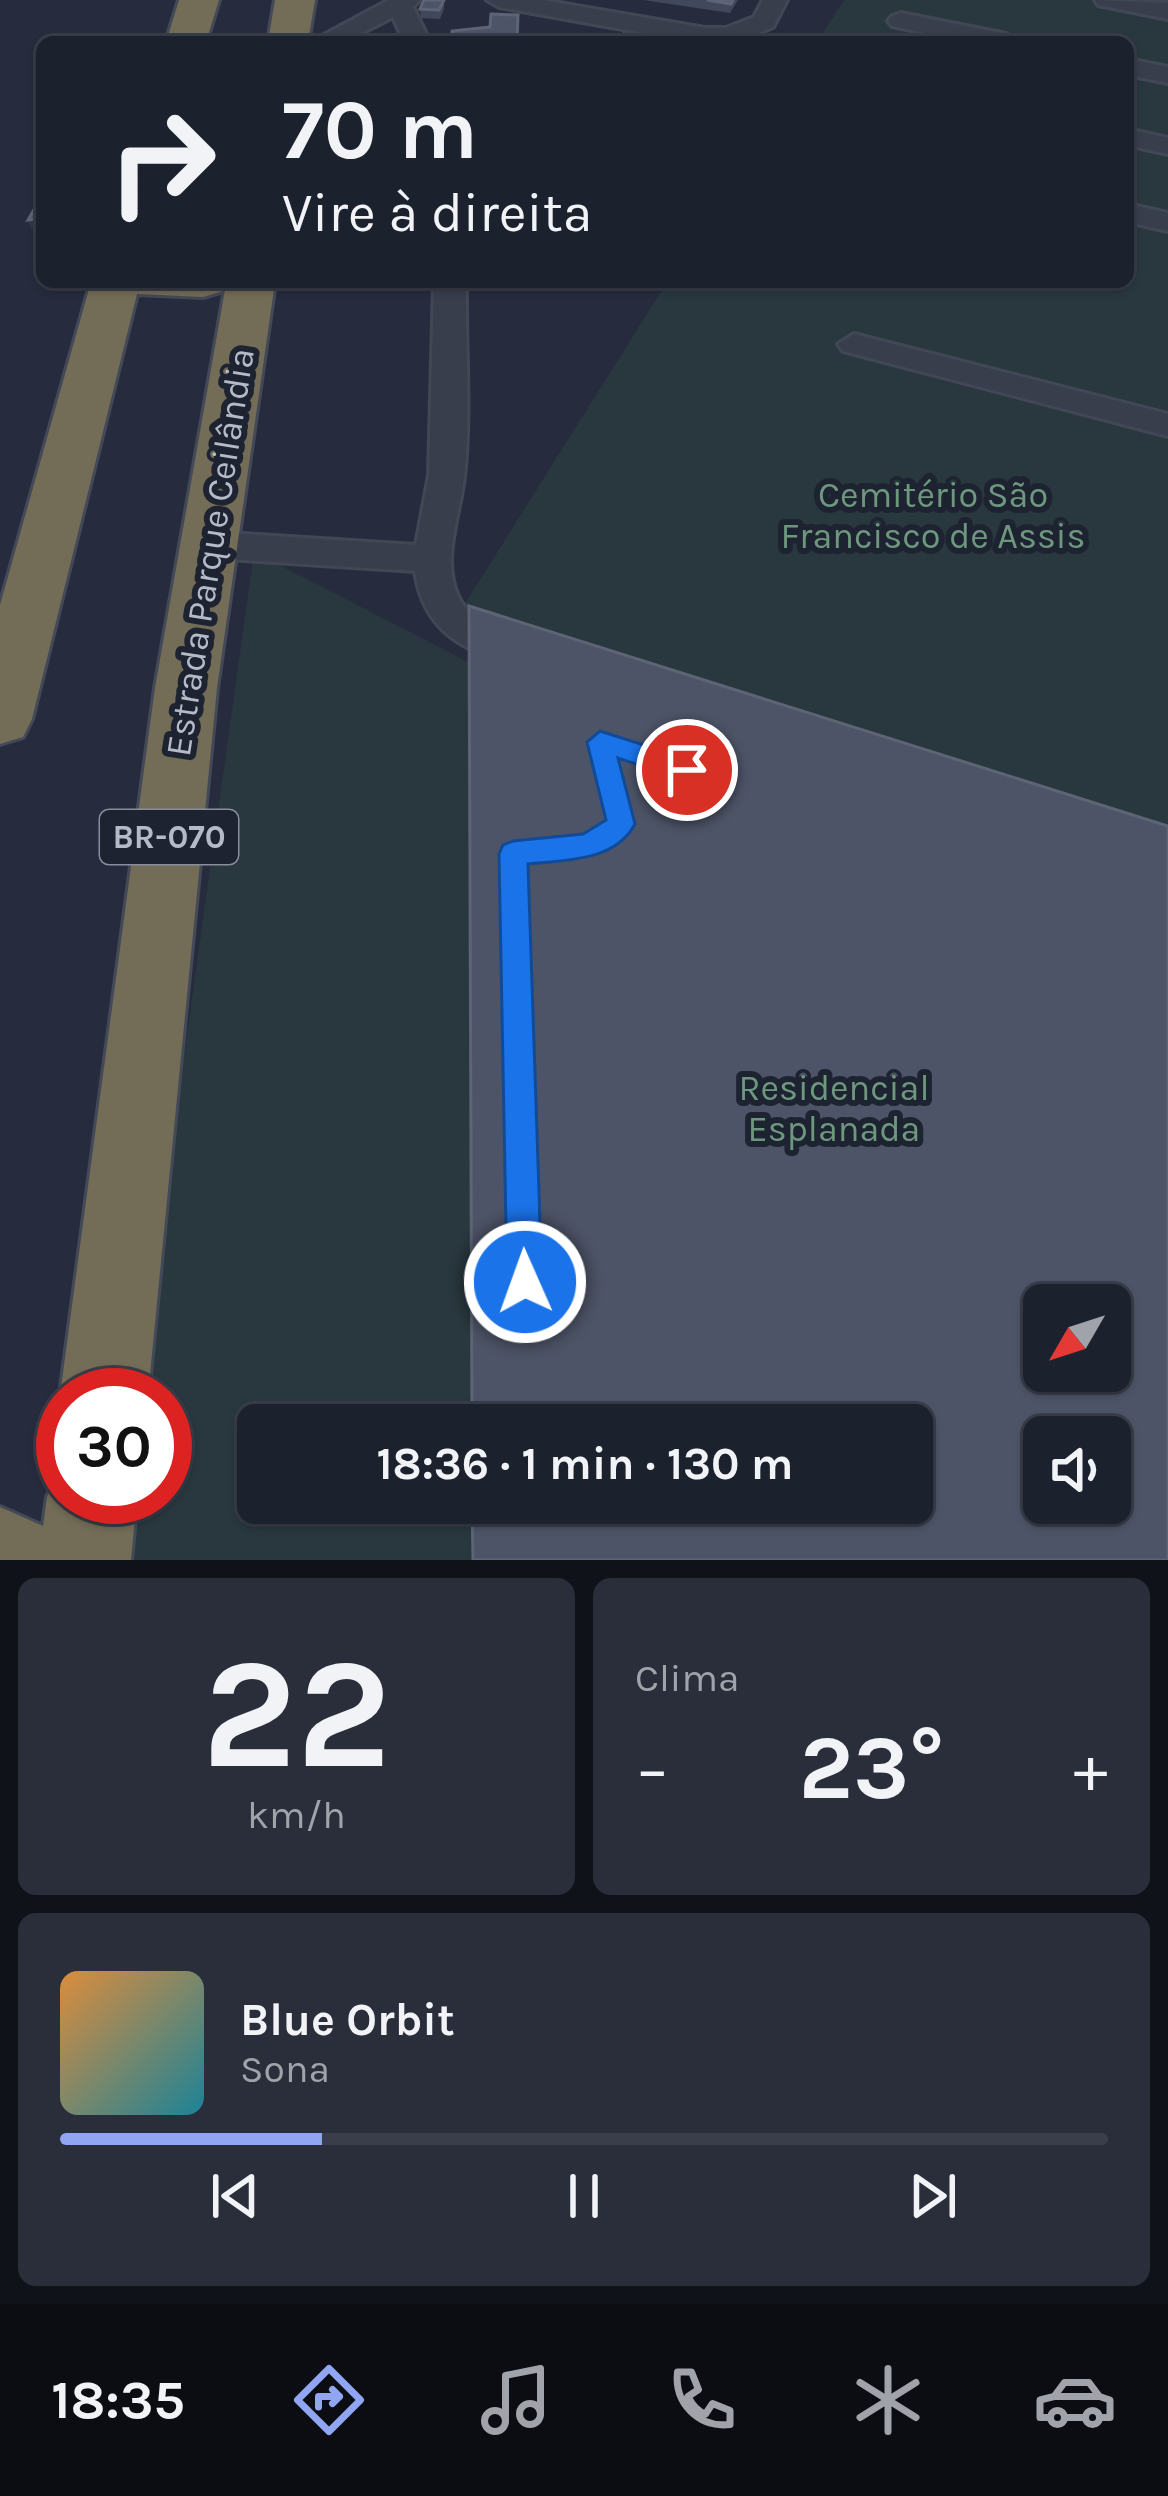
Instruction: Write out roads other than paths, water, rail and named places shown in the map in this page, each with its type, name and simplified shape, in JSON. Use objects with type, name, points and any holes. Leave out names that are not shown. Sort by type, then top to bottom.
[{"type":"highway","points":[[188,36],[199,0]]},
{"type":"highway","points":[[289,36],[295,0]]},
{"type":"highway","points":[[0,719],[114,288]]},
{"type":"highway","name":"Estrada Parque Ceilândia","points":[[107,1368],[183,711],[250,288]]},
{"type":"highway","points":[[85,1560],[89,1524]]},
{"type":"highway","points":[[0,1552],[13,1560]]},
{"type":"street","points":[[358,0],[403,2]]},
{"type":"street","points":[[499,0],[705,36],[729,36],[764,22],[775,0]]},
{"type":"street","points":[[1108,0],[1168,11]]},
{"type":"street","points":[[336,36],[403,2]]},
{"type":"street","points":[[403,2],[416,36]]},
{"type":"street","points":[[902,21],[976,36]]},
{"type":"street","points":[[1134,68],[1168,75]]},
{"type":"street","points":[[1134,138],[1168,146]]},
{"type":"street","points":[[1134,214],[1168,222]]},
{"type":"street","points":[[450,288],[447,475],[432,559],[438,597],[454,623],[495,644],[563,667]]},
{"type":"street","points":[[854,344],[1168,425]]},
{"type":"street","points":[[211,545],[432,559]]},
{"type":"park label","name":"Cemitério São Francisco de Assis","points":[[933,516]]},
{"type":"park label","name":"Residencial Esplanada","points":[[834,1108]]}]
